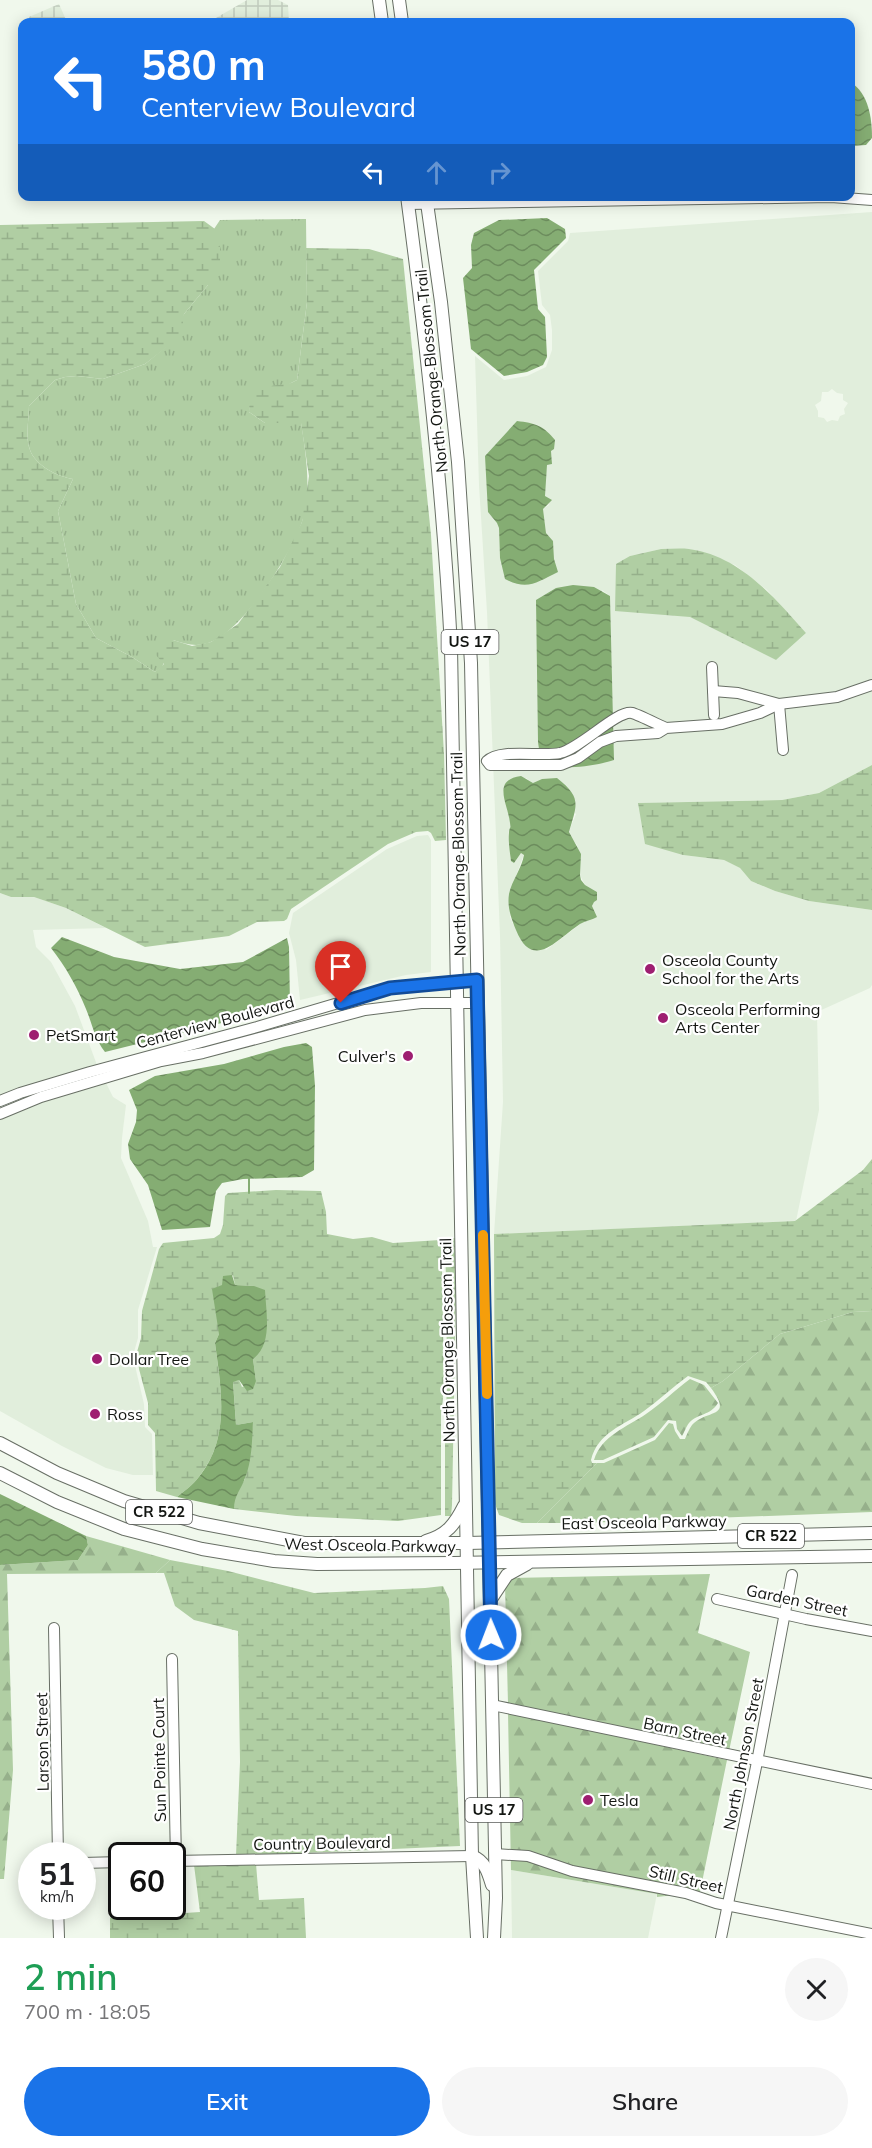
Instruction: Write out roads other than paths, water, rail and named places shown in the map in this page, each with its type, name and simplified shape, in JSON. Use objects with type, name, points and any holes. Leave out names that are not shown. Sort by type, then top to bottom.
[{"type":"main road","points":[[379,0],[381,18]]},
{"type":"main road","points":[[399,0],[401,18]]},
{"type":"main road","name":"North Orange Blossom Trail","points":[[407,201],[433,412],[446,564],[453,726],[472,1856],[477,1938]]},
{"type":"main road","name":"North Orange Blossom Trail","points":[[426,201],[441,302],[458,462],[470,653],[490,1543],[496,1898],[494,1938]]},
{"type":"main road","points":[[428,361],[441,393],[452,405]]},
{"type":"main road","points":[[433,412],[440,411],[446,418],[458,462]]},
{"type":"main road","points":[[453,726],[460,746],[473,755]]},
{"type":"main road","name":"West Osceola Parkway","points":[[0,1443],[92,1489],[199,1523],[304,1543],[466,1544]]},
{"type":"main road","name":"West Osceola Parkway","points":[[0,1473],[57,1502],[124,1529],[211,1551],[274,1561],[316,1564],[467,1563]]},
{"type":"main road","points":[[416,1544],[438,1538],[450,1529],[466,1502]]},
{"type":"main road","name":"East Osceola Parkway","points":[[490,1543],[872,1533]]},
{"type":"main road","name":"CR 522","points":[[466,1544],[490,1543]]},
{"type":"main road","name":"CR 522","points":[[467,1563],[872,1556]]},
{"type":"main road","points":[[490,1601],[507,1575],[534,1561]]},
{"type":"main road","points":[[472,1856],[480,1859],[486,1866],[496,1898]]},
{"type":"street","points":[[855,198],[872,200]]},
{"type":"street","points":[[712,667],[714,715]]},
{"type":"street","points":[[666,728],[658,733],[612,737],[600,742],[578,758],[561,765],[490,765],[487,761],[496,755],[551,754],[565,751],[585,741],[617,716],[632,713],[666,728],[722,724],[760,713],[779,704],[837,697],[872,685]]},
{"type":"street","points":[[713,691],[738,693],[779,704]]},
{"type":"street","points":[[779,704],[783,750]]},
{"type":"street","points":[[636,734],[641,728],[639,717]]},
{"type":"street","points":[[605,726],[606,735],[612,737]]},
{"type":"street","name":"Centerview Boulevard","points":[[0,1114],[6,1102],[41,1097],[161,1061],[203,1053],[326,1014],[390,988],[477,980]]},
{"type":"street","name":"Centerview Boulevard","points":[[326,1014],[405,1004],[477,1003]]},
{"type":"street","name":"North Johnson Street","points":[[721,1938],[792,1575]]},
{"type":"street","name":"Garden Street","points":[[717,1599],[872,1630]]},
{"type":"street","name":"Larson Street","points":[[54,1628],[58,1842]]},
{"type":"street","name":"Sun Pointe Court","points":[[172,1659],[174,1842]]},
{"type":"street","name":"Barn Street","points":[[492,1705],[757,1762],[872,1784]]},
{"type":"street","name":"Still Street","points":[[495,1854],[528,1856],[554,1866],[686,1893],[716,1903],[872,1934]]},
{"type":"street","name":"Country Boulevard","points":[[186,1861],[472,1856]]},
{"type":"street","points":[[58,1920],[59,1938]]},
{"type":"water","points":[[855,86],[865,100],[871,123],[872,138],[866,145],[855,146]]},
{"type":"water","points":[[547,218],[565,229],[566,238],[534,270],[538,309],[545,317],[547,357],[543,365],[527,372],[504,376],[471,349],[463,278],[472,268],[471,245],[474,233],[499,220]]},
{"type":"water","points":[[517,421],[539,426],[555,440],[554,449],[551,451],[552,464],[547,465],[545,496],[552,500],[543,509],[546,533],[553,541],[554,559],[558,572],[526,585],[505,579],[500,558],[499,528],[488,512],[485,456]]},
{"type":"water","points":[[573,585],[594,587],[610,596],[614,760],[565,767],[552,764],[540,756],[536,600],[556,588]]},
{"type":"water","points":[[521,776],[533,783],[542,779],[557,778],[571,791],[575,808],[569,832],[581,854],[581,880],[597,892],[597,900],[592,906],[597,917],[580,924],[554,944],[538,951],[530,949],[523,942],[516,930],[509,903],[510,889],[524,855],[521,853],[514,863],[511,861],[510,825],[504,788],[506,782]]},
{"type":"water","points":[[62,937],[114,957],[180,969],[243,962],[287,938],[290,1006],[105,1052],[96,1037],[75,985],[51,948]]},
{"type":"water","points":[[306,1043],[312,1047],[315,1086],[314,1170],[302,1177],[243,1179],[222,1183],[216,1191],[210,1227],[162,1230],[148,1185],[130,1159],[128,1144],[136,1122],[137,1110],[129,1090],[155,1076],[224,1064]]},
{"type":"water","points":[[232,1275],[235,1285],[254,1286],[265,1290],[267,1318],[266,1337],[259,1353],[253,1359],[256,1381],[253,1389],[247,1391],[239,1380],[233,1382],[236,1425],[253,1422],[249,1465],[235,1500],[234,1509],[177,1497],[191,1486],[208,1463],[219,1430],[221,1395],[215,1343],[219,1334],[212,1289],[222,1285],[223,1276]]},
{"type":"water","points":[[0,1494],[86,1536],[88,1545],[78,1560],[0,1565]]},
{"type":"waterway","points":[[249,1178],[249,1193]]},
{"type":"place","name":"Osceola County School for the Arts","points":[[650,969]]},
{"type":"place","name":"Osceola Performing Arts Center","points":[[663,1018]]},
{"type":"place","name":"PetSmart","points":[[34,1035]]},
{"type":"place","name":"Culver's","points":[[408,1056]]},
{"type":"place","name":"Dollar Tree","points":[[97,1359]]},
{"type":"place","name":"Ross","points":[[95,1414]]},
{"type":"place","name":"Tesla","points":[[588,1800]]}]
